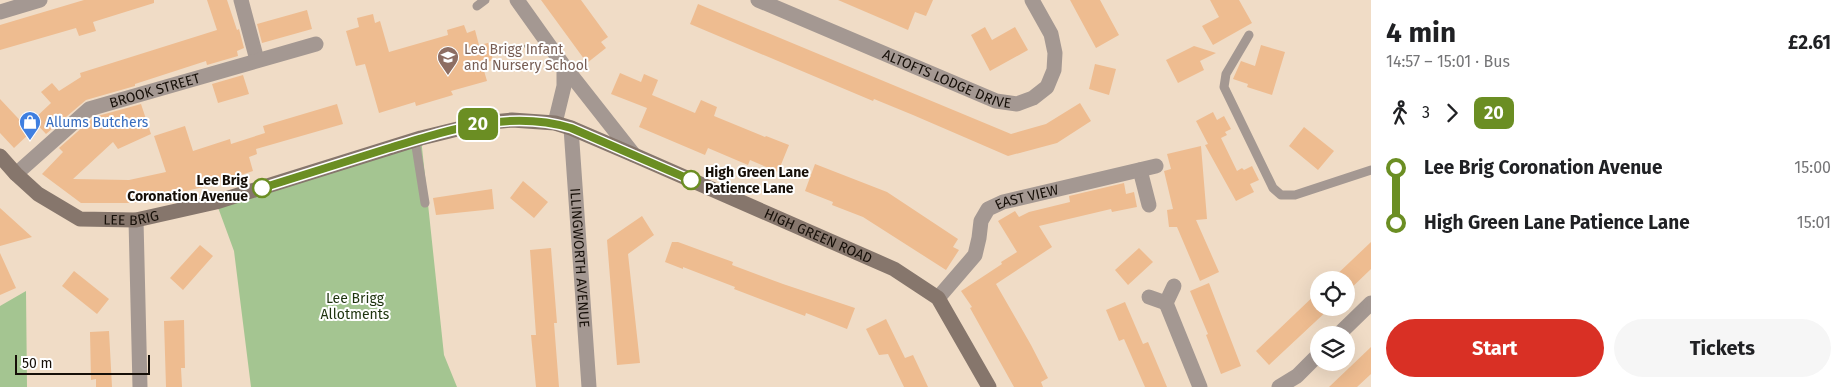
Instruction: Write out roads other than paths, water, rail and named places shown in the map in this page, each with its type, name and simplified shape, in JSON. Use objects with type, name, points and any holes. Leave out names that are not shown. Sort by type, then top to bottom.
[{"type":"street","points":[[0,12],[40,0]]},
{"type":"street","points":[[241,0],[257,60]]},
{"type":"street","points":[[517,0],[564,66],[634,155]]},
{"type":"street","name":"ALTOFTS LODGE DRIVE","points":[[758,0],[996,101],[1016,104],[1033,98],[1047,87],[1054,70],[1055,52],[1051,34],[1032,0]]},
{"type":"street","name":"BROOK STREET","points":[[16,174],[89,109],[316,44]]},
{"type":"street","points":[[555,124],[564,86],[564,66]]},
{"type":"street","name":"LEE BRIG","points":[[0,156],[38,194],[80,219],[136,220],[216,202],[415,140],[482,123],[512,120],[555,124],[571,128]]},
{"type":"street","name":"HIGH GREEN ROAD","points":[[571,128],[894,269],[938,298],[989,387]]},
{"type":"street","name":"ILLINGWORTH AVENUE","points":[[571,128],[590,387]]},
{"type":"street","name":"EAST VIEW","points":[[938,298],[975,255],[980,238],[981,221],[988,209],[1003,202],[1156,166]]},
{"type":"street","points":[[1140,170],[1149,205]]},
{"type":"street","points":[[136,220],[140,387]]},
{"type":"street","points":[[1174,286],[1166,303],[1200,387]]},
{"type":"street","points":[[1149,297],[1166,303]]},
{"type":"street","points":[[1347,326],[1371,303]]},
{"type":"street","points":[[1279,387],[1298,376],[1310,363]]},
{"type":"lane","points":[[477,6],[485,0]]},
{"type":"lane","points":[[1249,35],[1226,74],[1224,87],[1273,188],[1281,195],[1295,195],[1371,170]]},
{"type":"lane","points":[[415,140],[425,203]]},
{"type":"place","name":"Lee Brigg Infant and Nursery School","points":[[448,76]]},
{"type":"place","name":"Allums Butchers","points":[[30,141]]},
{"type":"place","name":"High Green Lane Patience Lane","points":[[691,180]]},
{"type":"place","name":"Lee Brig Coronation Avenue","points":[[262,188]]},
{"type":"park label","name":"Lee Brigg Allotments","points":[[355,306]]}]
